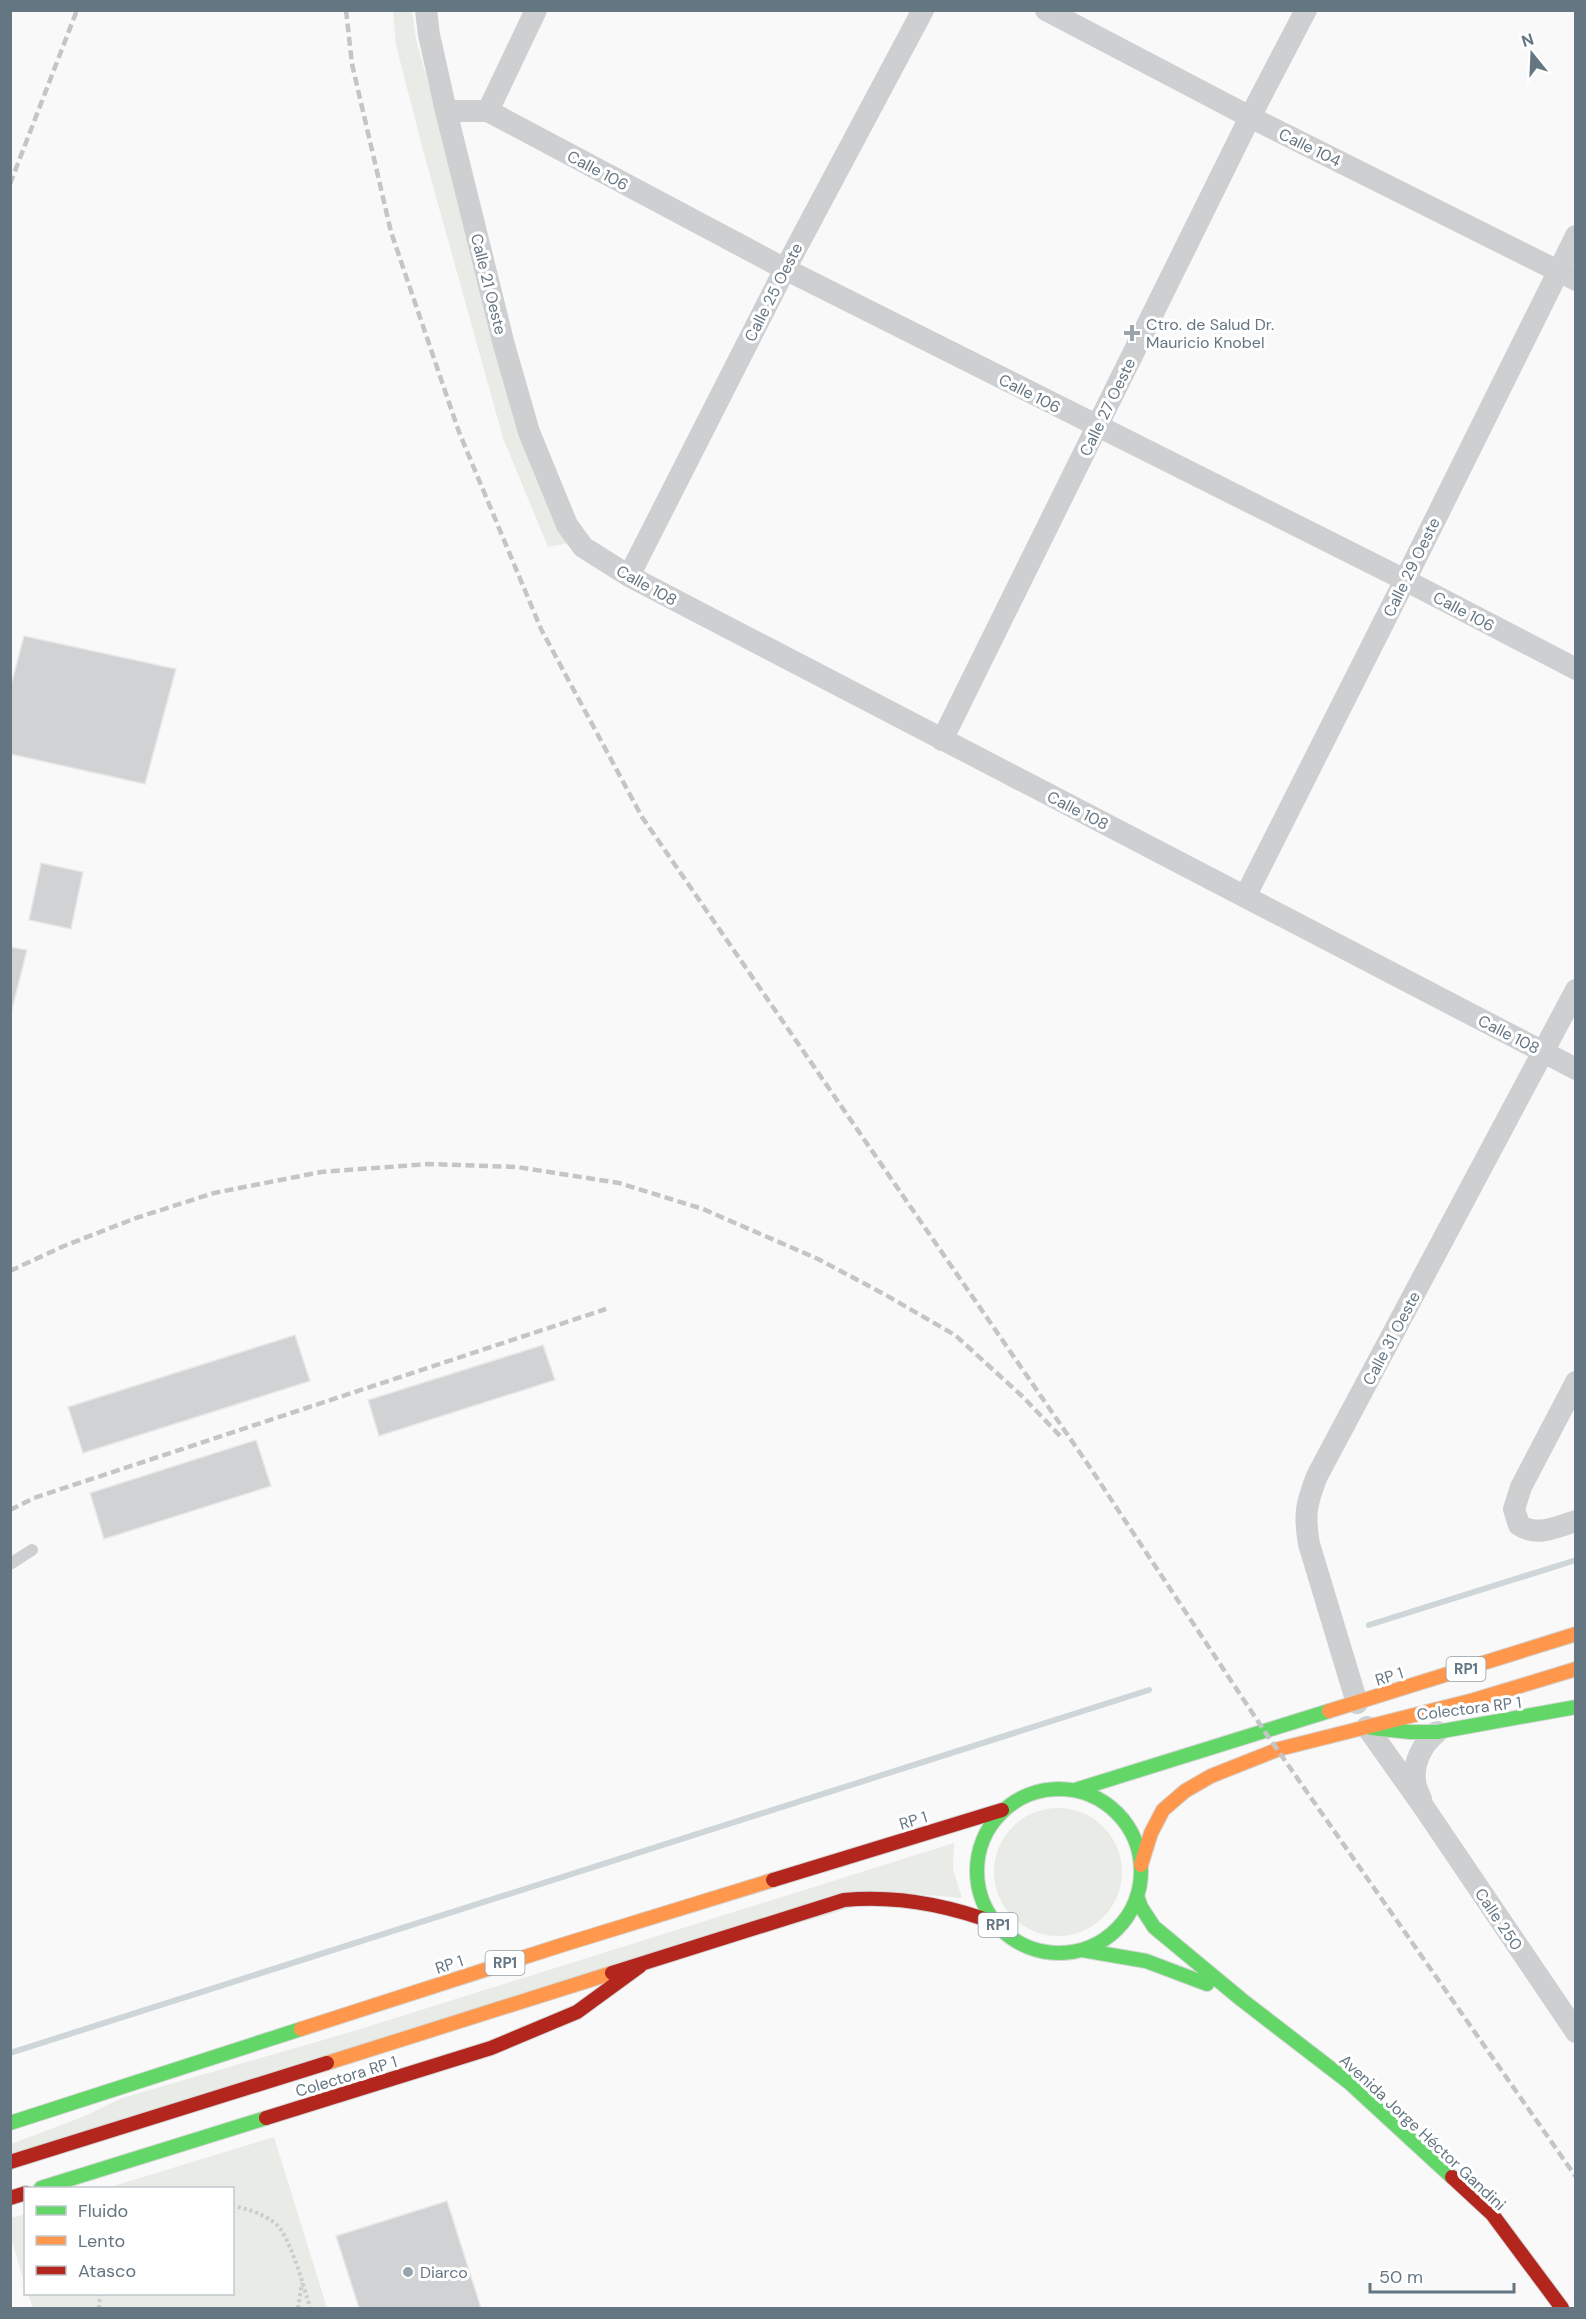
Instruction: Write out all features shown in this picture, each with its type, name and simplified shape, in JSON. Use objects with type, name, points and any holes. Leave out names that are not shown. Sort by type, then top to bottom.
[{"type":"main road","name":"RP 1","points":[[1075,1790],[1575,1634]]},
{"type":"main road","name":"RP1","points":[[1141,1865],[1135,1839],[1121,1816],[1100,1799],[1075,1790],[1048,1790],[1022,1798],[1002,1810],[985,1836],[978,1861],[979,1888],[989,1913],[1007,1936],[1029,1947],[1055,1952],[1082,1950],[1101,1941],[1118,1928],[1131,1911],[1137,1896],[1141,1865],[1151,1833],[1163,1810],[1185,1791],[1211,1776],[1278,1749],[1474,1700],[1575,1670]]},
{"type":"main road","name":"Colectora RP 1","points":[[1366,1727],[1410,1732],[1437,1732],[1575,1707]]},
{"type":"main road","name":"RP 1","points":[[10,2123],[562,1945],[1002,1810]]},
{"type":"main road","name":"Avenida Jorge Héctor Gandini","points":[[1137,1896],[1154,1927],[1242,2000],[1351,2084],[1492,2214],[1562,2308]]},
{"type":"main road","name":"RP1","points":[[10,2162],[844,1900],[864,1897],[909,1901],[979,1916],[998,1924]]},
{"type":"main road","name":"Avenida Jorge Héctor Gandini","points":[[1082,1950],[1112,1952],[1142,1960],[1194,1978],[1242,2000]]},
{"type":"main road","name":"Colectora RP 1","points":[[44,2187],[491,2048],[577,2012],[646,1961]]},
{"type":"street","name":"Calle 21 Oeste","points":[[426,10],[429,35],[446,111],[504,345],[529,432],[567,525],[583,547]]},
{"type":"street","points":[[446,111],[488,111],[536,10]]},
{"type":"street","name":"Calle 25 Oeste","points":[[629,576],[785,269],[923,10]]},
{"type":"street","name":"Calle 104","points":[[1046,10],[1250,117],[1567,275]]},
{"type":"street","name":"Calle 27 Oeste","points":[[942,740],[1250,117],[1306,10]]},
{"type":"street","name":"Calle 106","points":[[488,111],[785,269],[1405,580],[1575,669]]},
{"type":"street","name":"Calle 29 Oeste","points":[[1245,897],[1405,580],[1567,275],[1575,236]]},
{"type":"street","name":"Calle 108","points":[[583,547],[629,576],[1575,1069]]},
{"type":"street","name":"Calle 31 Oeste","points":[[1357,1703],[1309,1545],[1305,1520],[1308,1498],[1317,1476],[1575,990]]},
{"type":"street","points":[[1575,1382],[1521,1487],[1514,1509],[1519,1525],[1528,1531],[1540,1532],[1575,1521]]},
{"type":"street","name":"Calle 250","points":[[1366,1727],[1423,1806],[1575,2031]]},
{"type":"street","name":"Calle 250","points":[[1423,1806],[1414,1781],[1417,1765],[1426,1740],[1437,1732]]},
{"type":"lane","points":[[10,1564],[32,1551]]},
{"type":"path","points":[[234,2206],[252,2209],[280,2228],[302,2281],[310,2308]]},
{"type":"path","points":[[298,2308],[302,2281]]},
{"type":"shaded area","points":[[393,11],[412,11],[416,39],[445,145],[569,543],[548,547],[503,438],[423,150],[396,45]]},
{"type":"shaded area","points":[[1058,1808],[1082,1813],[1103,1827],[1117,1848],[1122,1872],[1117,1896],[1103,1917],[1082,1931],[1058,1936],[1034,1931],[1013,1917],[999,1896],[994,1872],[999,1848],[1013,1827],[1034,1813]]},
{"type":"shaded area","points":[[954,1843],[953,1869],[962,1898],[901,1893],[11,2156],[11,2144],[85,2116],[122,2098],[354,2031]]},
{"type":"shaded area","points":[[274,2137],[327,2308],[33,2308],[28,2295],[234,2295],[234,2187],[110,2187]]},
{"type":"shaded area","points":[[24,2215],[24,2282],[11,2237],[11,2218]]},
{"type":"building","points":[[24,636],[176,669],[145,784],[10,754],[10,689]]},
{"type":"building","points":[[41,863],[83,872],[71,929],[29,920]]},
{"type":"building","points":[[10,947],[27,950],[10,1017]]},
{"type":"building","points":[[295,1335],[310,1381],[83,1453],[68,1407]]},
{"type":"building","points":[[543,1345],[555,1380],[379,1436],[368,1400]]},
{"type":"building","points":[[256,1440],[271,1486],[104,1539],[90,1493]]},
{"type":"building","name":"Diarco","points":[[447,2201],[481,2308],[359,2308],[336,2236]]},
{"type":"waterway","points":[[1369,1625],[1576,1560]]},
{"type":"waterway","points":[[10,2053],[1149,1690]]},
{"type":"railway","points":[[10,184],[77,10]]},
{"type":"railway","points":[[346,10],[352,64],[391,232],[459,432],[541,629],[642,817],[1087,1463],[1265,1732],[1576,2177]]},
{"type":"railway","points":[[10,1271],[64,1246],[136,1218],[214,1193],[321,1172],[429,1164],[517,1167],[619,1183],[703,1209],[818,1259],[884,1294],[955,1335],[1023,1397],[1062,1438]]},
{"type":"railway","points":[[10,1510],[34,1498],[606,1309]]},
{"type":"traffic: fast","points":[[1371,1728],[1437,1732],[1576,1707]]},
{"type":"traffic: fast","points":[[1075,1790],[1329,1711]]},
{"type":"traffic: fast","points":[[1059,1789],[1090,1796],[1117,1813],[1134,1840],[1141,1871],[1134,1902],[1117,1929],[1090,1946],[1059,1953],[1028,1946],[1001,1929],[984,1902],[977,1871],[984,1840],[1001,1813],[1028,1796],[1059,1789]]},
{"type":"traffic: fast","points":[[1137,1896],[1154,1927],[1242,2000],[1351,2084],[1452,2177]]},
{"type":"traffic: fast","points":[[1082,1950],[1146,1961],[1207,1984]]},
{"type":"traffic: fast","points":[[10,2123],[301,2029]]},
{"type":"traffic: fast","points":[[44,2187],[266,2118]]},
{"type":"traffic: slow","points":[[1329,1711],[1576,1634]]},
{"type":"traffic: slow","points":[[1141,1865],[1151,1833],[1163,1810],[1185,1791],[1211,1776],[1279,1749],[1474,1700],[1576,1669]]},
{"type":"traffic: slow","points":[[301,2029],[773,1880]]},
{"type":"traffic: slow","points":[[327,2063],[612,1973]]},
{"type":"traffic: jam","points":[[773,1880],[1002,1810]]},
{"type":"traffic: jam","points":[[612,1973],[844,1900],[903,1900],[941,1907],[998,1924]]},
{"type":"traffic: jam","points":[[266,2118],[491,2048],[577,2012],[640,1966]]},
{"type":"traffic: jam","points":[[10,2162],[327,2063]]},
{"type":"traffic: jam","points":[[1452,2177],[1492,2214],[1562,2308]]},
{"type":"traffic: jam","points":[[10,2198],[24,2194]]},
{"type":"place","name":"Ctro. de Salud Dr. Mauricio Knobel","points":[[1132,333]]},
{"type":"place","name":"Diarco","points":[[408,2272]]}]
